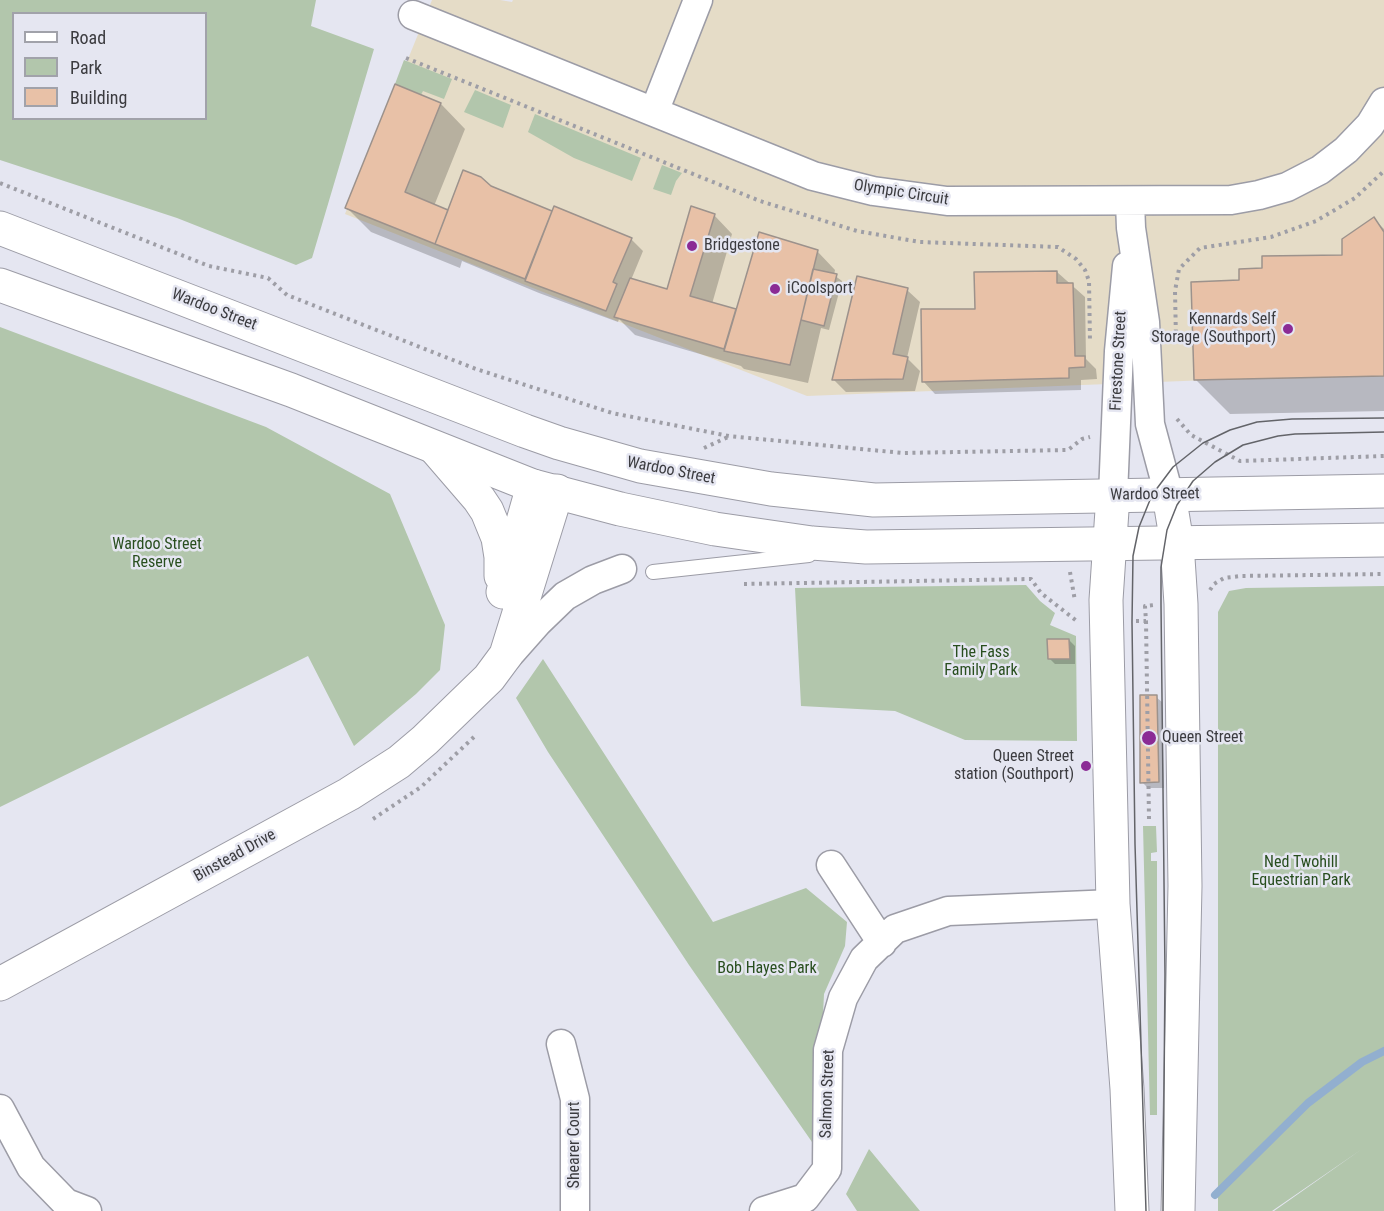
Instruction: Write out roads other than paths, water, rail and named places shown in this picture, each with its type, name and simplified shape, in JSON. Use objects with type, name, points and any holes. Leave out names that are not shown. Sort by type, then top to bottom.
[{"type":"main road","name":"Wardoo Street","points":[[0,228],[559,443],[640,466],[771,489],[874,500],[1384,491]]},
{"type":"main road","points":[[0,285],[291,390],[435,448],[545,488],[620,509],[715,528],[812,543],[889,548],[1384,540]]},
{"type":"main road","points":[[545,488],[559,443]]},
{"type":"main road","name":"Binstead Drive","points":[[435,448],[479,499],[495,528],[501,567],[493,628]]},
{"type":"main road","name":"Binstead Drive","points":[[469,720],[472,689],[545,488]]},
{"type":"main road","name":"Binstead Drive","points":[[0,984],[349,794],[399,762],[425,740],[469,720],[510,643],[545,488]]},
{"type":"main road","points":[[1113,495],[1106,600],[1113,904],[1127,1089],[1132,1211]]},
{"type":"main road","points":[[1168,495],[1178,543],[1181,604],[1185,886],[1178,1211]]},
{"type":"street","points":[[654,112],[698,0]]},
{"type":"street","name":"Olympic Circuit","points":[[413,15],[813,176],[873,191],[947,201],[1131,215],[1259,195],[1287,187],[1320,170],[1346,150],[1370,124],[1384,102]]},
{"type":"street","name":"Firestone Street","points":[[1131,215],[1144,322],[1150,424],[1168,495]]},
{"type":"street","name":"Firestone Street","points":[[1113,495],[1102,430],[1120,329],[1131,215]]},
{"type":"street","name":"Binstead Drive","points":[[496,670],[538,622],[566,596],[593,580],[622,568]]},
{"type":"street","points":[[831,865],[882,943]]},
{"type":"street","name":"Salmon Street","points":[[764,1211],[805,1198],[827,1169],[828,1050],[843,998],[864,960],[895,929],[948,911],[1113,904]]},
{"type":"street","name":"Shearer Court","points":[[561,1044],[575,1098],[575,1211]]},
{"type":"street","points":[[0,1109],[31,1167],[66,1203],[87,1211]]},
{"type":"lane","points":[[653,572],[889,548]]},
{"type":"waterway","points":[[1215,1195],[1308,1103],[1362,1062],[1384,1051]]},
{"type":"tram line","points":[[1146,1211],[1135,844],[1132,622],[1133,556],[1139,527],[1152,495],[1173,467],[1203,443],[1230,430],[1257,422],[1292,419],[1384,418]]},
{"type":"tram line","points":[[1163,1211],[1165,974],[1161,567],[1167,530],[1177,505],[1193,481],[1215,462],[1243,445],[1295,434],[1384,432]]},
{"type":"place","name":"Bridgestone","points":[[692,246]]},
{"type":"place","name":"iCoolsport","points":[[775,289]]},
{"type":"place","name":"Kennards Self Storage (Southport)","points":[[1288,329]]},
{"type":"place","name":"Queen Street","points":[[1149,738]]},
{"type":"place","name":"Queen Street station (Southport)","points":[[1086,766]]},
{"type":"park label","name":"Wardoo Street Reserve","points":[[157,554]]},
{"type":"park label","name":"The Fass Family Park","points":[[981,662]]},
{"type":"park label","name":"Ned Twohill Equestrian Park","points":[[1301,872]]},
{"type":"park label","name":"Bob Hayes Park","points":[[767,969]]}]
